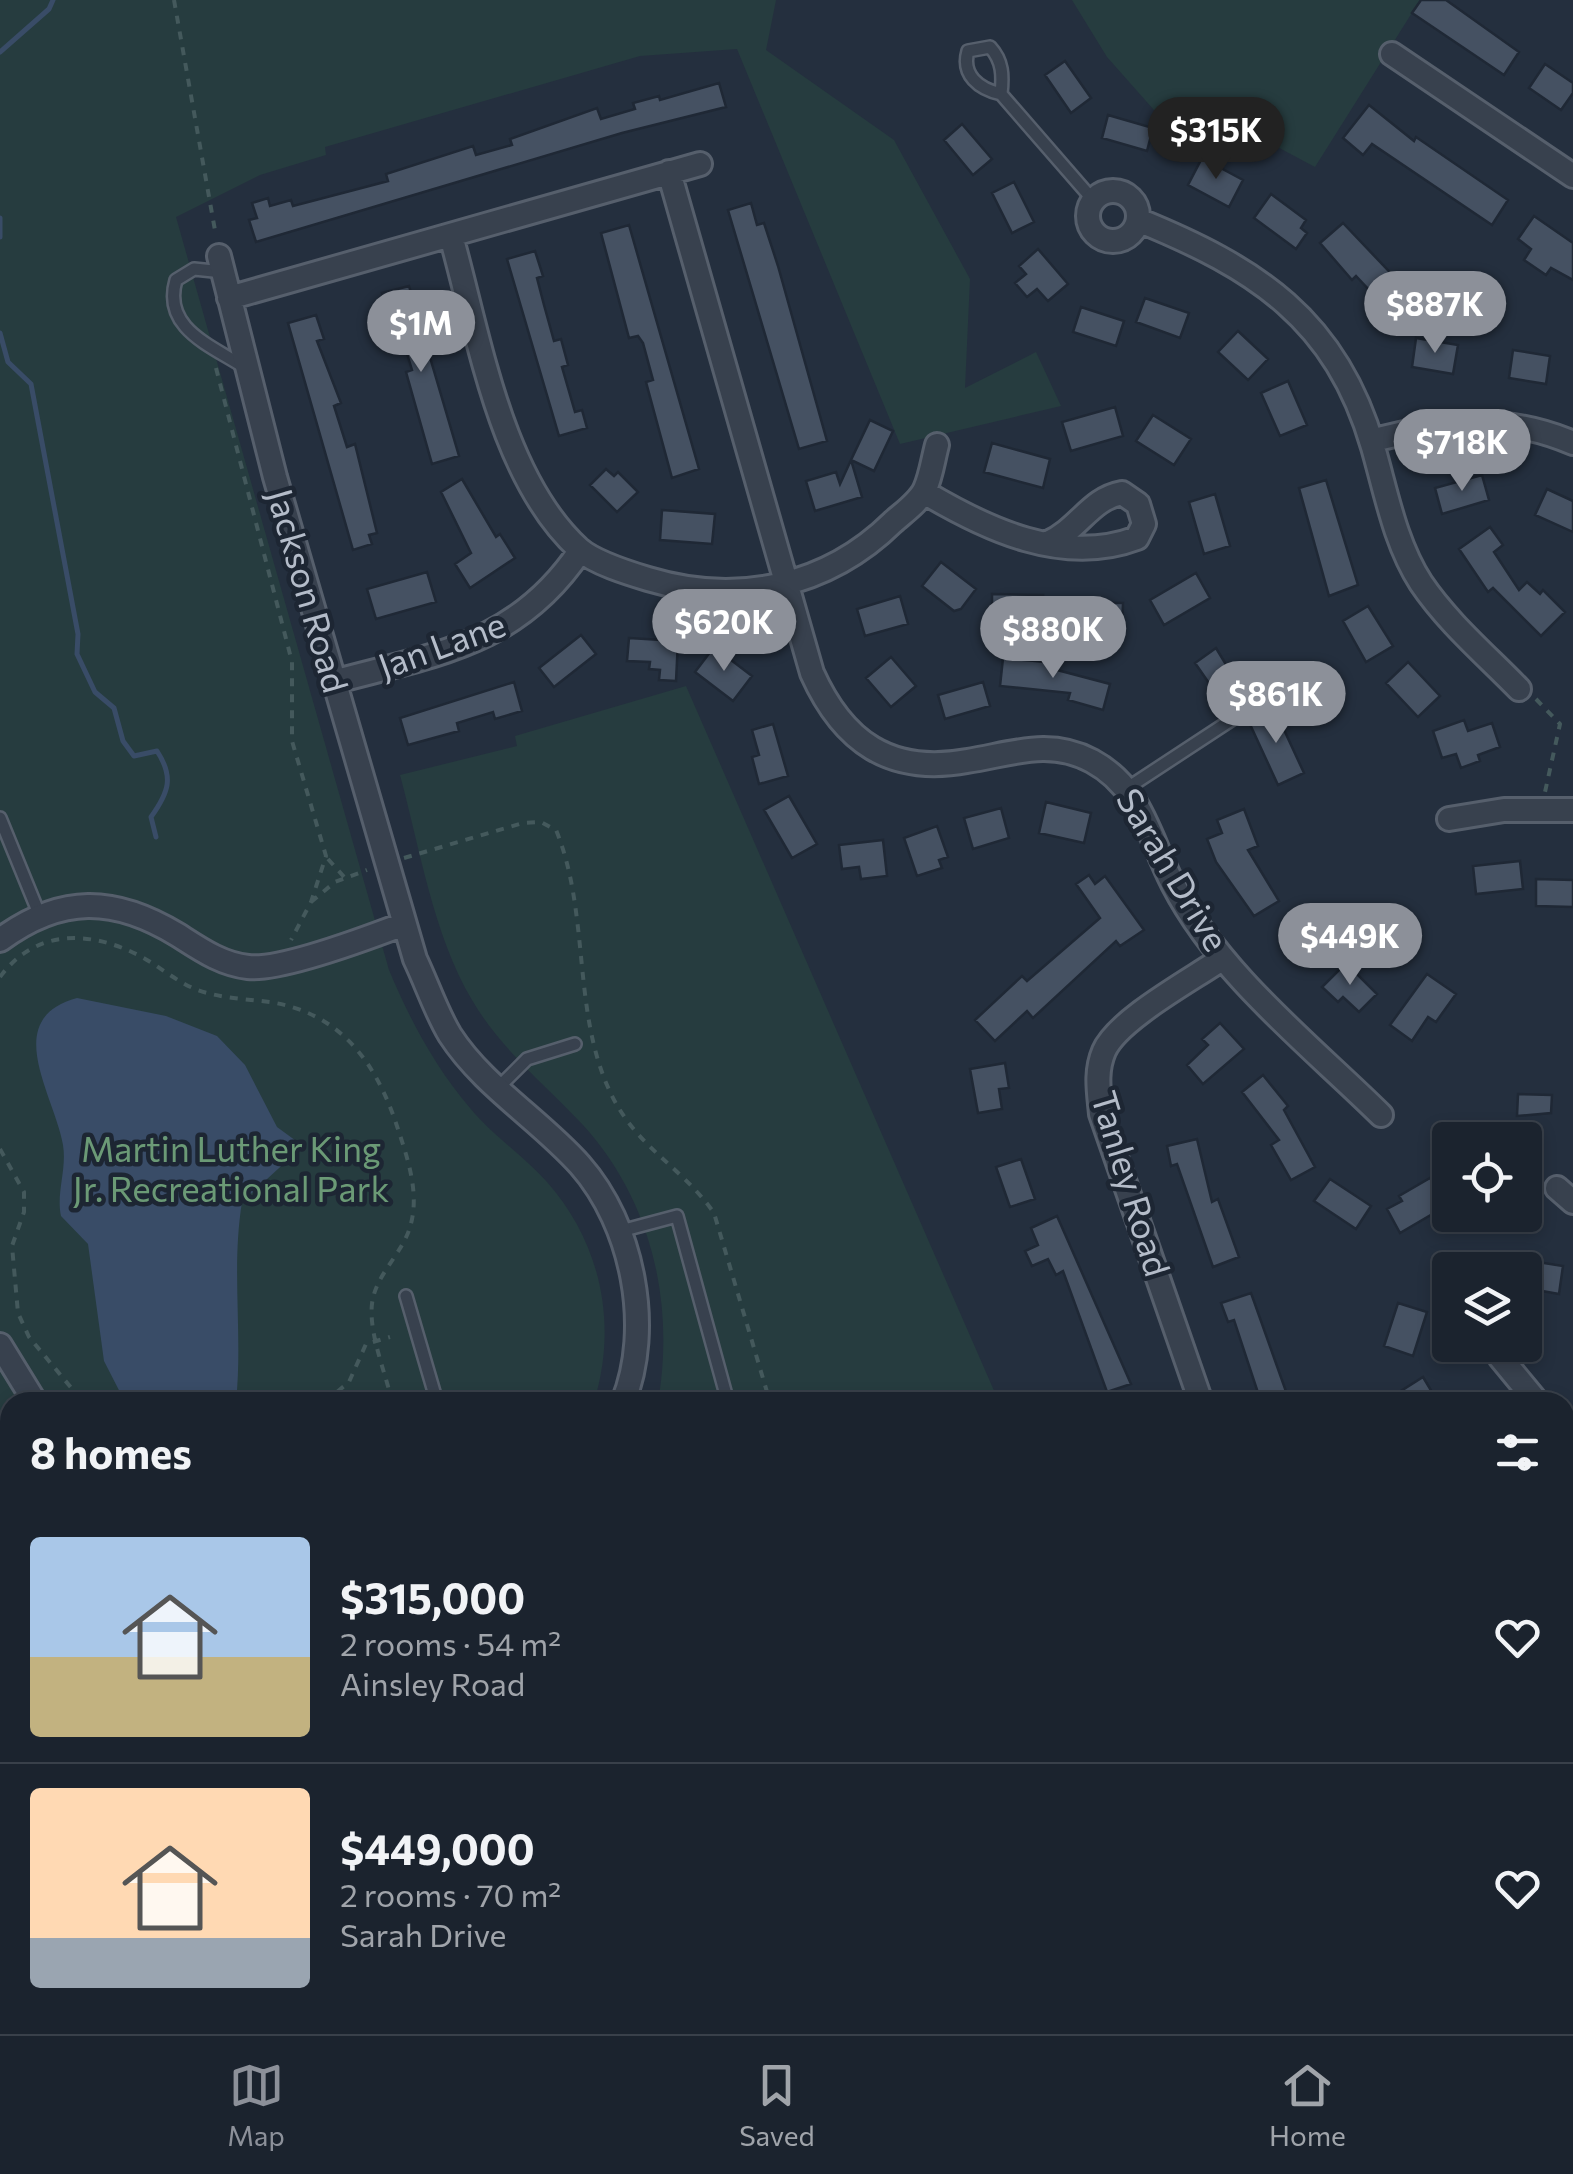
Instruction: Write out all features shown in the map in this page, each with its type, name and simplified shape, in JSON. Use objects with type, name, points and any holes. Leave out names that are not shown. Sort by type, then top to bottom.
[{"type":"street","points":[[1392,54],[1573,176]]},
{"type":"street","points":[[229,298],[700,164]]},
{"type":"street","name":"Sarah Drive","points":[[669,172],[787,585],[824,701],[842,726],[865,745],[912,764],[941,765],[1040,747],[1066,749],[1094,762],[1138,801],[1194,922],[1223,958],[1380,1114]]},
{"type":"street","points":[[1105,192],[1122,192],[1135,204],[1138,220],[1125,239],[1102,238],[1088,219],[1094,200],[1105,192]]},
{"type":"street","points":[[1138,220],[1211,250],[1244,270],[1309,322],[1342,367],[1372,441],[1400,539],[1420,581],[1450,619],[1519,689]]},
{"type":"street","points":[[451,236],[507,432],[523,473],[580,550],[676,588],[751,592],[787,585],[824,572],[872,543],[924,492],[937,446]]},
{"type":"street","name":"Jackson Road","points":[[221,264],[244,367],[404,924],[450,1034],[498,1087],[582,1167],[612,1215],[636,1292],[637,1340],[625,1392]]},
{"type":"street","points":[[1372,441],[1432,425],[1477,421],[1517,424],[1573,443]]},
{"type":"street","points":[[924,492],[978,525],[1014,539],[1048,543]]},
{"type":"street","name":"Jan Lane","points":[[333,682],[484,637],[522,616],[559,582],[580,550]]},
{"type":"street","points":[[1449,819],[1504,810],[1573,810]]},
{"type":"street","points":[[0,940],[61,908],[119,907],[204,952],[253,968],[404,924]]},
{"type":"street","name":"Tanley Road","points":[[1198,1392],[1101,1114],[1097,1078],[1105,1048],[1124,1027],[1223,958]]},
{"type":"street","points":[[0,1344],[29,1392]]},
{"type":"street","points":[[1504,1362],[1529,1392]]},
{"type":"lane","points":[[1001,94],[1094,200]]},
{"type":"lane","points":[[221,264],[186,272],[176,280],[172,292],[178,320],[244,367]]},
{"type":"lane","points":[[1126,789],[1254,705]]},
{"type":"lane","points":[[0,818],[40,916]]},
{"type":"lane","points":[[498,1087],[527,1059],[575,1044]]},
{"type":"lane","points":[[618,1232],[677,1216],[725,1392]]},
{"type":"lane","points":[[406,1296],[434,1392]]},
{"type":"path","points":[[174,0],[221,264]]},
{"type":"path","points":[[215,349],[217,374],[292,662],[292,741],[326,856],[344,878]]},
{"type":"path","points":[[1519,689],[1546,705],[1560,724],[1540,810]]},
{"type":"path","points":[[284,947],[311,902],[326,856]]},
{"type":"path","points":[[0,977],[14,960],[42,941],[68,937],[94,941],[130,952],[201,991],[276,1003],[316,1016],[353,1042],[380,1082],[414,1186],[410,1228],[372,1301],[390,1392]]},
{"type":"path","points":[[0,1149],[24,1192],[12,1255],[18,1314],[29,1337],[75,1392]]},
{"type":"path","points":[[336,1392],[349,1382],[364,1347],[390,1337]]},
{"type":"green space","name":"Martin Luther King Jr. Recreational Park","points":[[0,0],[776,0],[766,50],[894,140],[970,279],[965,388],[1036,352],[1061,406],[900,444],[737,49],[640,56],[325,147],[326,155],[260,175],[176,217],[389,970],[424,1042],[457,1092],[488,1128],[547,1182],[580,1231],[592,1258],[604,1314],[596,1392],[0,1392]]},
{"type":"green space","points":[[1072,0],[1420,0],[1315,167],[1217,115],[1169,127],[1107,57]]},
{"type":"green space","points":[[686,686],[995,1392],[659,1392],[663,1328],[660,1291],[642,1220],[607,1155],[497,1035],[472,1000],[447,947],[429,891],[400,775],[517,746],[515,736]]},
{"type":"water","points":[[77,998],[166,1016],[217,1036],[245,1065],[277,1127],[303,1146],[242,1202],[237,1252],[236,1392],[120,1392],[104,1361],[88,1244],[61,1216],[63,1145],[38,1060],[36,1040],[41,1023],[54,1008]]},
{"type":"building","points":[[1421,0],[1446,0],[1519,52],[1504,75],[1412,13]]},
{"type":"building","points":[[1065,61],[1091,98],[1071,113],[1045,75]]},
{"type":"building","points":[[1545,64],[1573,83],[1573,93],[1561,110],[1529,88]]},
{"type":"building","points":[[719,83],[726,107],[622,133],[256,242],[249,220],[257,218],[252,203],[268,198],[270,206],[291,200],[293,206],[388,181],[386,174],[473,146],[476,155],[512,145],[510,139],[597,108],[601,119],[635,109],[633,103],[659,96],[660,100]]},
{"type":"building","points":[[1369,105],[1414,141],[1416,137],[1508,200],[1492,225],[1372,144],[1363,155],[1343,138]]},
{"type":"building","points":[[1108,115],[1153,128],[1147,151],[1102,138]]},
{"type":"building","points":[[962,124],[992,159],[973,175],[944,140]]},
{"type":"building","points":[[1202,158],[1243,180],[1229,207],[1188,185]]},
{"type":"building","points":[[1014,182],[1034,222],[1012,233],[992,193]]},
{"type":"building","points":[[1271,194],[1306,220],[1301,228],[1307,233],[1296,249],[1254,218]]},
{"type":"building","points":[[751,203],[757,225],[764,223],[778,266],[827,441],[799,449],[728,210]]},
{"type":"building","points":[[1534,216],[1573,243],[1573,280],[1551,268],[1546,275],[1524,260],[1531,249],[1518,239]]},
{"type":"building","points":[[1343,223],[1422,306],[1402,325],[1356,276],[1352,280],[1320,243]]},
{"type":"building","points":[[629,225],[699,469],[672,478],[646,382],[653,380],[643,343],[638,336],[629,338],[601,233]]},
{"type":"building","points":[[1038,249],[1068,284],[1048,301],[1037,289],[1027,297],[1015,283],[1026,274],[1019,266]]},
{"type":"building","points":[[535,251],[543,276],[537,278],[554,341],[561,339],[568,365],[562,367],[575,412],[582,410],[587,428],[559,436],[507,259]]},
{"type":"building","points":[[409,286],[459,456],[432,464],[406,372],[412,370],[403,341],[396,343],[382,293]]},
{"type":"building","points":[[1145,298],[1189,313],[1180,338],[1136,322]]},
{"type":"building","points":[[1081,307],[1124,321],[1116,346],[1073,332]]},
{"type":"building","points":[[316,315],[324,339],[317,341],[341,403],[334,406],[347,447],[355,444],[377,533],[369,535],[372,544],[353,550],[288,323]]},
{"type":"building","points":[[1238,331],[1268,359],[1248,380],[1218,352]]},
{"type":"building","points":[[1416,338],[1458,345],[1453,374],[1412,367]]},
{"type":"building","points":[[1513,350],[1550,356],[1546,384],[1509,378]]},
{"type":"building","points":[[1288,381],[1307,425],[1280,436],[1261,393]]},
{"type":"building","points":[[1115,407],[1123,436],[1071,451],[1062,422]]},
{"type":"building","points":[[1153,415],[1191,439],[1174,465],[1136,441]]},
{"type":"building","points":[[870,420],[893,431],[874,471],[851,460]]},
{"type":"building","points":[[992,443],[1050,459],[1043,488],[984,472]]},
{"type":"building","points":[[851,460],[862,497],[815,511],[806,481],[836,472],[840,484]]},
{"type":"building","points":[[606,469],[614,476],[618,472],[638,492],[617,512],[590,485]]},
{"type":"building","points":[[1482,475],[1489,500],[1442,514],[1435,488]]},
{"type":"building","points":[[462,479],[496,537],[500,534],[515,558],[470,588],[455,564],[471,553],[441,492]]},
{"type":"building","points":[[1326,480],[1358,585],[1329,596],[1299,488]]},
{"type":"building","points":[[1547,489],[1573,501],[1573,532],[1535,515]]},
{"type":"building","points":[[1215,494],[1230,546],[1204,554],[1189,502]]},
{"type":"building","points":[[662,510],[715,514],[712,544],[660,540]]},
{"type":"building","points":[[1490,527],[1503,545],[1494,552],[1519,590],[1527,582],[1540,594],[1543,590],[1565,612],[1541,636],[1493,588],[1488,592],[1459,549]]},
{"type":"building","points":[[941,562],[976,589],[961,609],[954,611],[922,586]]},
{"type":"building","points":[[427,572],[436,602],[376,619],[367,589]]},
{"type":"building","points":[[1196,573],[1210,598],[1164,625],[1150,600]]},
{"type":"building","points":[[992,594],[1043,595],[1042,620],[992,619]]},
{"type":"building","points":[[900,596],[908,624],[865,636],[857,609]]},
{"type":"building","points":[[1071,602],[1123,603],[1122,632],[1070,630]]},
{"type":"building","points":[[1368,606],[1393,646],[1366,662],[1343,621]]},
{"type":"building","points":[[581,635],[596,654],[554,687],[539,668]]},
{"type":"building","points":[[629,638],[678,641],[676,681],[659,680],[660,670],[649,669],[650,662],[627,661]]},
{"type":"building","points":[[714,647],[752,676],[733,701],[695,672]]},
{"type":"building","points":[[1216,648],[1245,696],[1227,709],[1195,663]]},
{"type":"building","points":[[891,657],[916,686],[891,707],[866,678]]},
{"type":"building","points":[[1003,658],[1057,663],[1057,670],[1110,684],[1103,710],[1068,700],[1070,693],[1000,686]]},
{"type":"building","points":[[1408,662],[1440,696],[1418,717],[1386,683]]},
{"type":"building","points":[[514,682],[522,711],[495,719],[493,712],[457,723],[459,731],[408,745],[400,718]]},
{"type":"building","points":[[983,682],[990,706],[945,719],[938,695]]},
{"type":"building","points":[[1273,706],[1304,773],[1278,785],[1248,720]]},
{"type":"building","points":[[1464,720],[1468,731],[1492,723],[1500,747],[1478,755],[1480,761],[1461,768],[1456,754],[1442,758],[1433,731]]},
{"type":"building","points":[[773,724],[788,776],[759,784],[752,757],[759,755],[752,730]]},
{"type":"building","points":[[789,796],[817,844],[792,858],[764,810]]},
{"type":"building","points":[[1046,802],[1091,813],[1084,843],[1039,833]]},
{"type":"building","points":[[1001,808],[1009,838],[973,849],[964,818]]},
{"type":"building","points":[[1244,809],[1258,846],[1248,850],[1279,901],[1254,916],[1216,862],[1207,839],[1222,833],[1217,820]]},
{"type":"building","points":[[937,826],[948,857],[939,860],[942,868],[917,876],[904,838]]},
{"type":"building","points":[[883,840],[887,876],[861,879],[859,867],[842,869],[839,845]]},
{"type":"building","points":[[1520,861],[1523,889],[1476,894],[1473,866]]},
{"type":"building","points":[[1089,875],[1095,884],[1105,876],[1144,930],[1120,946],[1116,941],[1033,1018],[1027,1011],[995,1041],[975,1020],[1022,976],[1027,981],[1100,918],[1076,884]]},
{"type":"building","points":[[1536,879],[1573,880],[1573,907],[1536,906]]},
{"type":"building","points":[[1311,916],[1330,940],[1301,964],[1281,940]]},
{"type":"building","points":[[1346,963],[1377,994],[1359,1012],[1343,997],[1338,1002],[1322,987]]},
{"type":"building","points":[[1427,974],[1456,994],[1436,1022],[1428,1017],[1412,1041],[1390,1025]]},
{"type":"building","points":[[1220,1023],[1244,1049],[1203,1084],[1187,1065],[1208,1045],[1202,1039]]},
{"type":"building","points":[[1005,1063],[1009,1088],[999,1089],[1002,1109],[978,1113],[970,1069]]},
{"type":"building","points":[[1263,1075],[1288,1106],[1284,1110],[1315,1167],[1291,1180],[1271,1145],[1279,1140],[1242,1092]]},
{"type":"building","points":[[1518,1094],[1552,1095],[1551,1113],[1517,1116]]},
{"type":"building","points":[[1197,1139],[1212,1202],[1218,1199],[1239,1257],[1213,1267],[1177,1164],[1171,1166],[1167,1146]]},
{"type":"building","points":[[1021,1159],[1035,1199],[1010,1207],[996,1167]]},
{"type":"building","points":[[1430,1178],[1432,1214],[1400,1233],[1387,1209],[1402,1201],[1399,1196]]},
{"type":"building","points":[[1330,1179],[1371,1206],[1356,1229],[1314,1201]]},
{"type":"building","points":[[1057,1216],[1131,1384],[1107,1392],[1063,1271],[1056,1275],[1048,1259],[1032,1266],[1025,1251],[1038,1245],[1031,1228]]},
{"type":"building","points":[[1542,1263],[1563,1266],[1559,1294],[1542,1291]]},
{"type":"building","points":[[1251,1293],[1286,1392],[1258,1392],[1234,1320],[1228,1322],[1221,1303]]},
{"type":"building","points":[[1398,1303],[1427,1312],[1413,1356],[1384,1346]]},
{"type":"building","points":[[1423,1377],[1432,1392],[1402,1392]]},
{"type":"waterway","points":[[0,52],[49,9],[53,0]]},
{"type":"waterway","points":[[0,218],[0,237]]},
{"type":"waterway","points":[[0,333],[8,362],[31,384],[78,634],[77,654],[95,692],[114,708],[123,741],[134,756],[157,751],[166,769],[165,792],[151,817],[156,837]]}]
